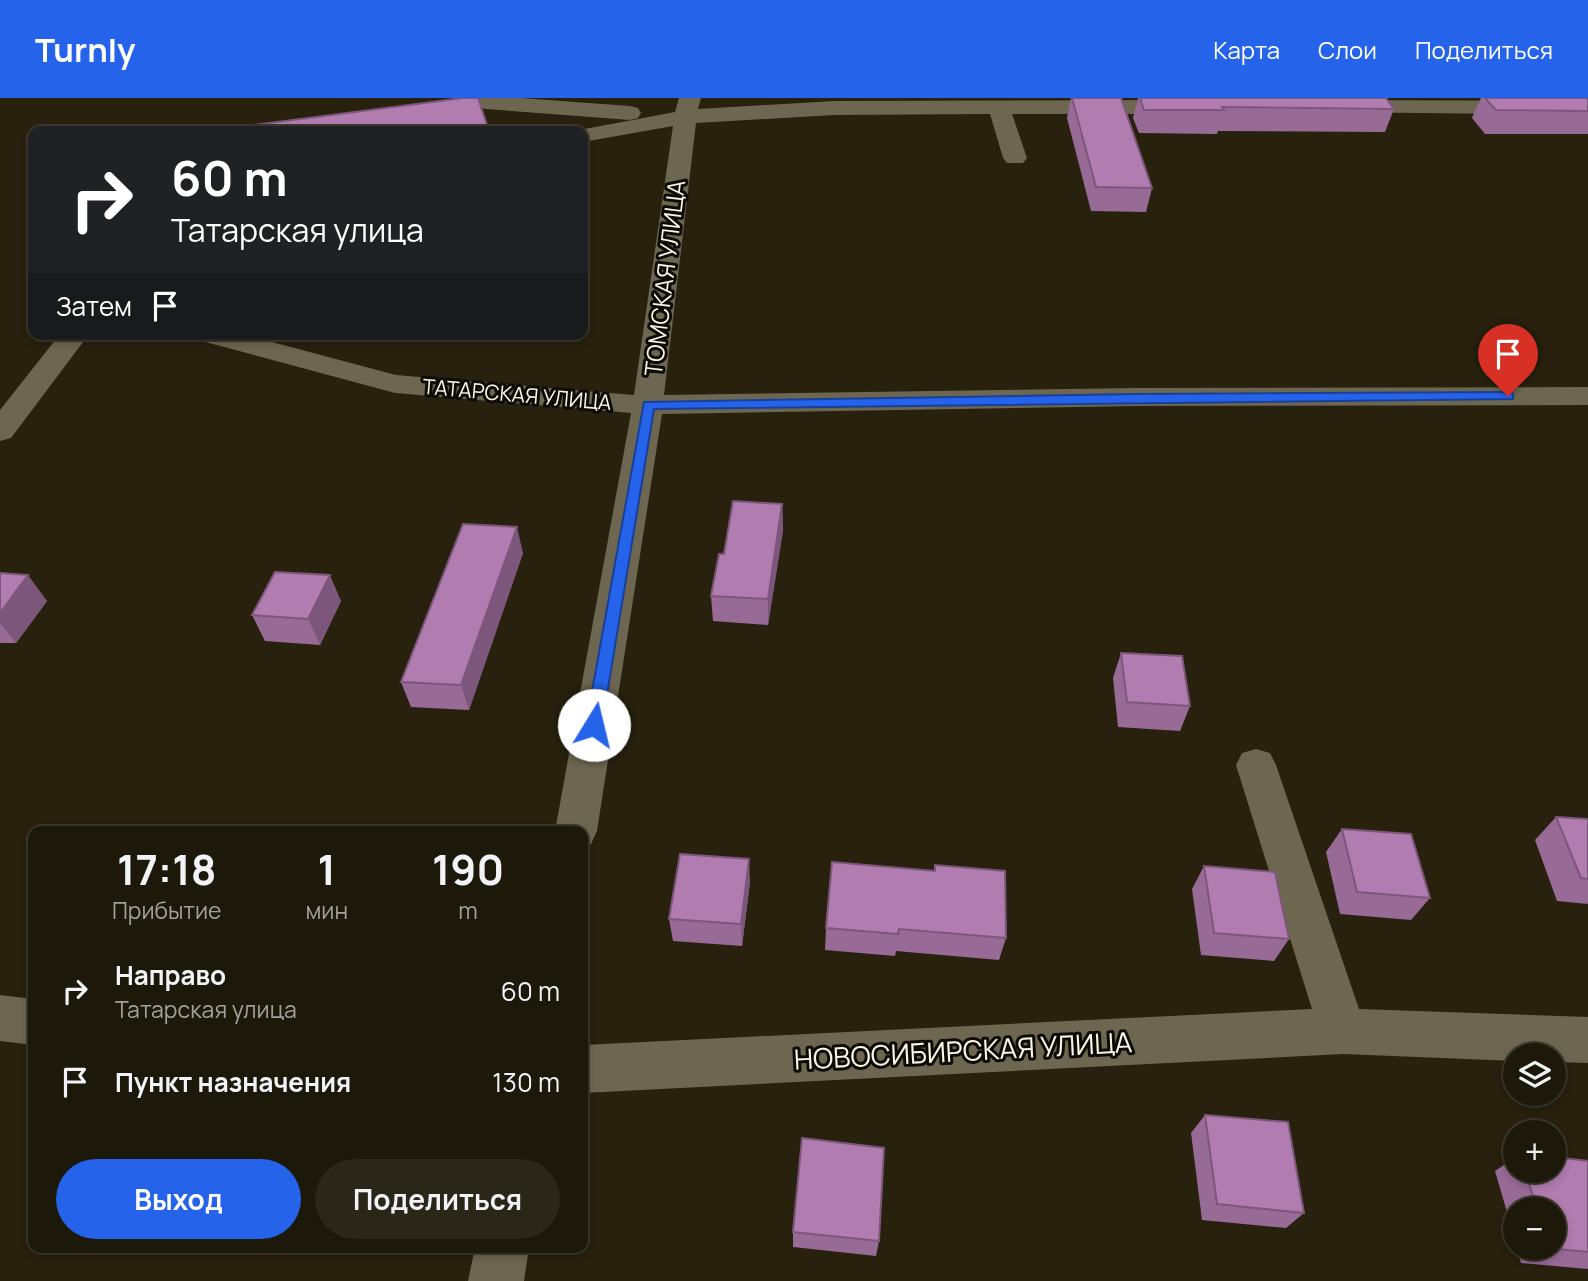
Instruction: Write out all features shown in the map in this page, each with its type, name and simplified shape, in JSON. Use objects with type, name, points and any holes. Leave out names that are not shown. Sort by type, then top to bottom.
[{"type":"street","points":[[485,98],[486,102],[687,107],[1214,107]]},
{"type":"street","points":[[588,134],[687,107]]},
{"type":"street","name":"ТОМСКАЯ УЛИЦА","points":[[577,826],[648,405],[687,107]]},
{"type":"street","points":[[999,107],[1015,158]]},
{"type":"street","points":[[1325,107],[1588,108]]},
{"type":"street","points":[[0,431],[70,340]]},
{"type":"street","name":"ТАТАРСКАЯ УЛИЦА","points":[[231,340],[396,384],[648,405],[1136,397],[1588,396]]},
{"type":"street","points":[[1256,765],[1343,1031]]},
{"type":"street","points":[[0,1018],[28,1021]]},
{"type":"street","name":"НОВОСИБИРСКАЯ УЛИЦА","points":[[588,1069],[1343,1031],[1588,1040]]},
{"type":"street","points":[[496,1281],[501,1253]]},
{"type":"building","points":[[478,98],[487,126],[245,126]]},
{"type":"building","points":[[1072,98],[1121,98],[1152,188],[1096,187]]},
{"type":"building","points":[[1140,98],[1386,98],[1394,109],[1222,107],[1224,110],[1144,110]]},
{"type":"building","points":[[1485,98],[1588,98],[1588,111],[1496,110]]},
{"type":"building","points":[[733,501],[782,504],[768,599],[711,596],[719,554],[724,554]]},
{"type":"building","points":[[463,524],[517,527],[461,685],[401,682]]},
{"type":"building","points":[[275,572],[330,575],[308,619],[252,615]]},
{"type":"building","points":[[0,573],[28,575],[0,613]]},
{"type":"building","points":[[1121,653],[1182,656],[1190,706],[1127,702]]},
{"type":"building","points":[[1556,817],[1588,819],[1588,879],[1581,878]]},
{"type":"building","points":[[1342,829],[1411,834],[1430,898],[1357,892]]},
{"type":"building","points":[[680,854],[749,859],[741,924],[669,919]]},
{"type":"building","points":[[832,862],[935,871],[935,865],[1005,871],[1006,938],[899,929],[898,934],[826,928]]},
{"type":"building","points":[[1204,866],[1275,872],[1289,939],[1214,933]]},
{"type":"building","points":[[1205,1115],[1288,1122],[1304,1213],[1217,1204]]},
{"type":"building","points":[[802,1138],[884,1148],[879,1241],[793,1232]]},
{"type":"building","points":[[1566,1158],[1588,1161],[1588,1252],[1566,1250],[1566,1197],[1533,1197],[1529,1183],[1566,1183]]},
{"type":"route","points":[[594,725],[648,405],[1136,397],[1508,396]]}]
